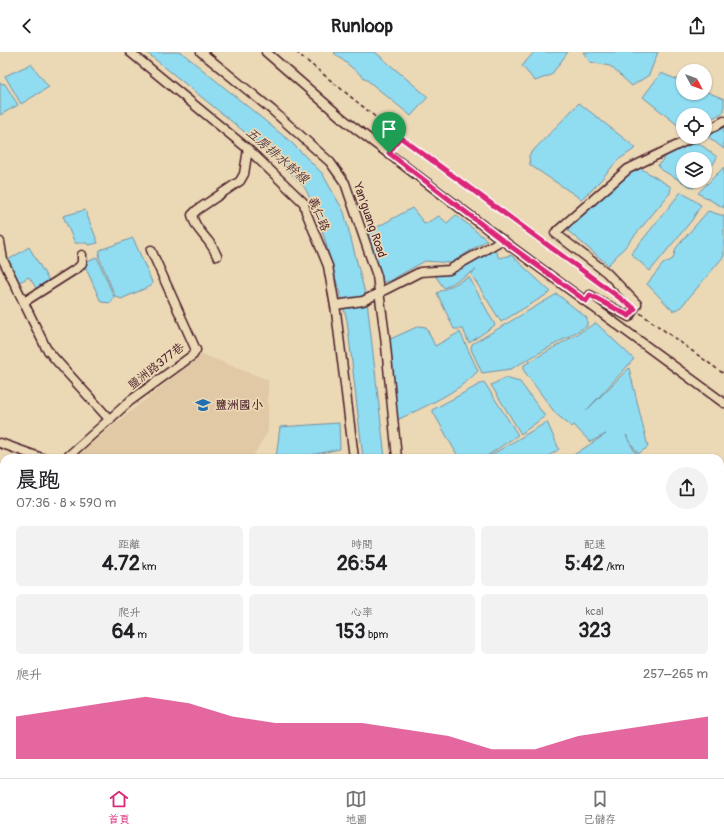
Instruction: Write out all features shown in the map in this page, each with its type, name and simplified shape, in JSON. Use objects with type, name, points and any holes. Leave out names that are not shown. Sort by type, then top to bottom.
[{"type":"street","name":"義仁路","points":[[130,52],[248,150],[304,203],[306,212],[328,266],[338,305],[354,454]]},
{"type":"street","name":"Yan'guang Road","points":[[201,52],[272,110],[321,154],[345,183],[377,276],[378,294],[385,336],[397,454]]},
{"type":"street","points":[[266,52],[343,119],[502,240],[724,403]]},
{"type":"street","points":[[712,128],[724,121]]},
{"type":"street","points":[[586,301],[590,295],[629,316],[637,304],[606,272],[555,233],[628,169],[680,144]]},
{"type":"street","points":[[217,256],[210,243],[201,234],[193,222],[192,215],[240,181],[244,174],[248,150]]},
{"type":"street","points":[[338,305],[363,301],[420,272],[449,270],[502,240]]},
{"type":"street","points":[[0,242],[3,260],[46,348],[54,360],[110,420]]},
{"type":"street","name":"鹽洲路377巷","points":[[71,454],[130,402],[193,354],[196,350],[151,250]]},
{"type":"street","points":[[24,302],[79,267],[82,263],[82,255]]},
{"type":"street","points":[[0,443],[31,454]]},
{"type":"path","points":[[296,52],[400,137],[623,300]]},
{"type":"path","points":[[389,153],[400,137]]},
{"type":"path","points":[[635,309],[724,374]]},
{"type":"shaded area","name":"鹽洲國小","points":[[202,354],[268,380],[268,431],[254,454],[78,454]]},
{"type":"water","name":"五房排水幹線","points":[[146,52],[181,52],[291,142],[322,173],[344,212],[367,301],[385,454],[363,454],[347,320],[318,215],[305,188],[273,155]]},
{"type":"water","points":[[375,52],[428,97],[411,116],[334,53]]},
{"type":"water","points":[[534,52],[568,52],[551,75],[535,81],[522,66]]},
{"type":"water","points":[[583,52],[658,52],[649,75],[632,86],[610,66],[590,62]]},
{"type":"water","points":[[31,64],[49,87],[21,104],[5,76]]},
{"type":"water","points":[[661,73],[676,79],[676,100],[712,100],[712,94],[724,99],[724,112],[712,118],[712,108],[676,108],[676,124],[643,97]]},
{"type":"water","points":[[0,83],[5,84],[18,105],[0,115]]},
{"type":"water","points":[[579,103],[636,148],[618,160],[592,190],[581,199],[530,165],[529,155]]},
{"type":"water","points":[[724,123],[724,149],[712,140],[712,130],[714,127]]},
{"type":"water","points":[[687,144],[700,144],[710,152],[676,152],[676,178],[660,169],[658,165],[674,148],[683,148]]},
{"type":"water","points":[[712,153],[717,157],[712,165]]},
{"type":"water","points":[[634,164],[671,187],[670,193],[626,246],[608,265],[568,231],[569,223],[595,205]]},
{"type":"water","points":[[724,167],[724,208],[698,193],[703,188],[712,188],[712,179]]},
{"type":"water","points":[[681,192],[701,205],[692,220],[650,271],[631,254]]},
{"type":"water","points":[[412,208],[425,224],[439,216],[447,223],[456,215],[487,240],[451,263],[425,261],[389,281],[381,283],[368,232]]},
{"type":"water","points":[[85,210],[98,243],[89,245],[86,243],[75,243],[63,216]]},
{"type":"water","points":[[708,211],[724,216],[724,256],[681,307],[673,311],[647,284],[663,264],[673,259],[676,248]]},
{"type":"water","points":[[133,238],[152,282],[151,286],[121,299],[115,296],[99,257],[100,250]]},
{"type":"water","points":[[29,247],[49,281],[38,291],[29,277],[16,284],[5,262]]},
{"type":"water","points":[[495,250],[499,258],[511,255],[551,292],[501,322],[471,274],[476,270],[444,288],[436,277],[440,273],[451,274]]},
{"type":"water","points":[[97,257],[114,297],[111,303],[101,302],[84,264]]},
{"type":"water","points":[[469,277],[495,325],[469,343],[463,329],[454,329],[437,293]]},
{"type":"water","points":[[557,294],[587,318],[587,326],[511,369],[482,373],[471,349],[472,344]]},
{"type":"water","points":[[596,323],[634,359],[586,411],[629,368],[648,447],[638,454],[626,435],[636,454],[575,454],[606,434],[590,442],[574,425],[572,427],[556,414],[524,371],[524,365]]},
{"type":"water","points":[[419,326],[426,327],[435,346],[460,332],[478,371],[451,393],[397,420],[386,341]]},
{"type":"water","points":[[505,378],[520,382],[545,416],[521,434],[491,385]]},
{"type":"water","points":[[484,382],[518,435],[490,454],[457,454],[432,410]]},
{"type":"water","points":[[547,422],[559,449],[552,454],[493,454]]},
{"type":"water","points":[[339,423],[340,449],[316,454],[277,454],[280,427]]},
{"type":"place","name":"鹽洲國小","points":[[203,405]]},
{"type":"route","points":[[400,137],[635,309],[629,316],[590,295],[586,301],[502,240],[389,153],[400,137]]}]
